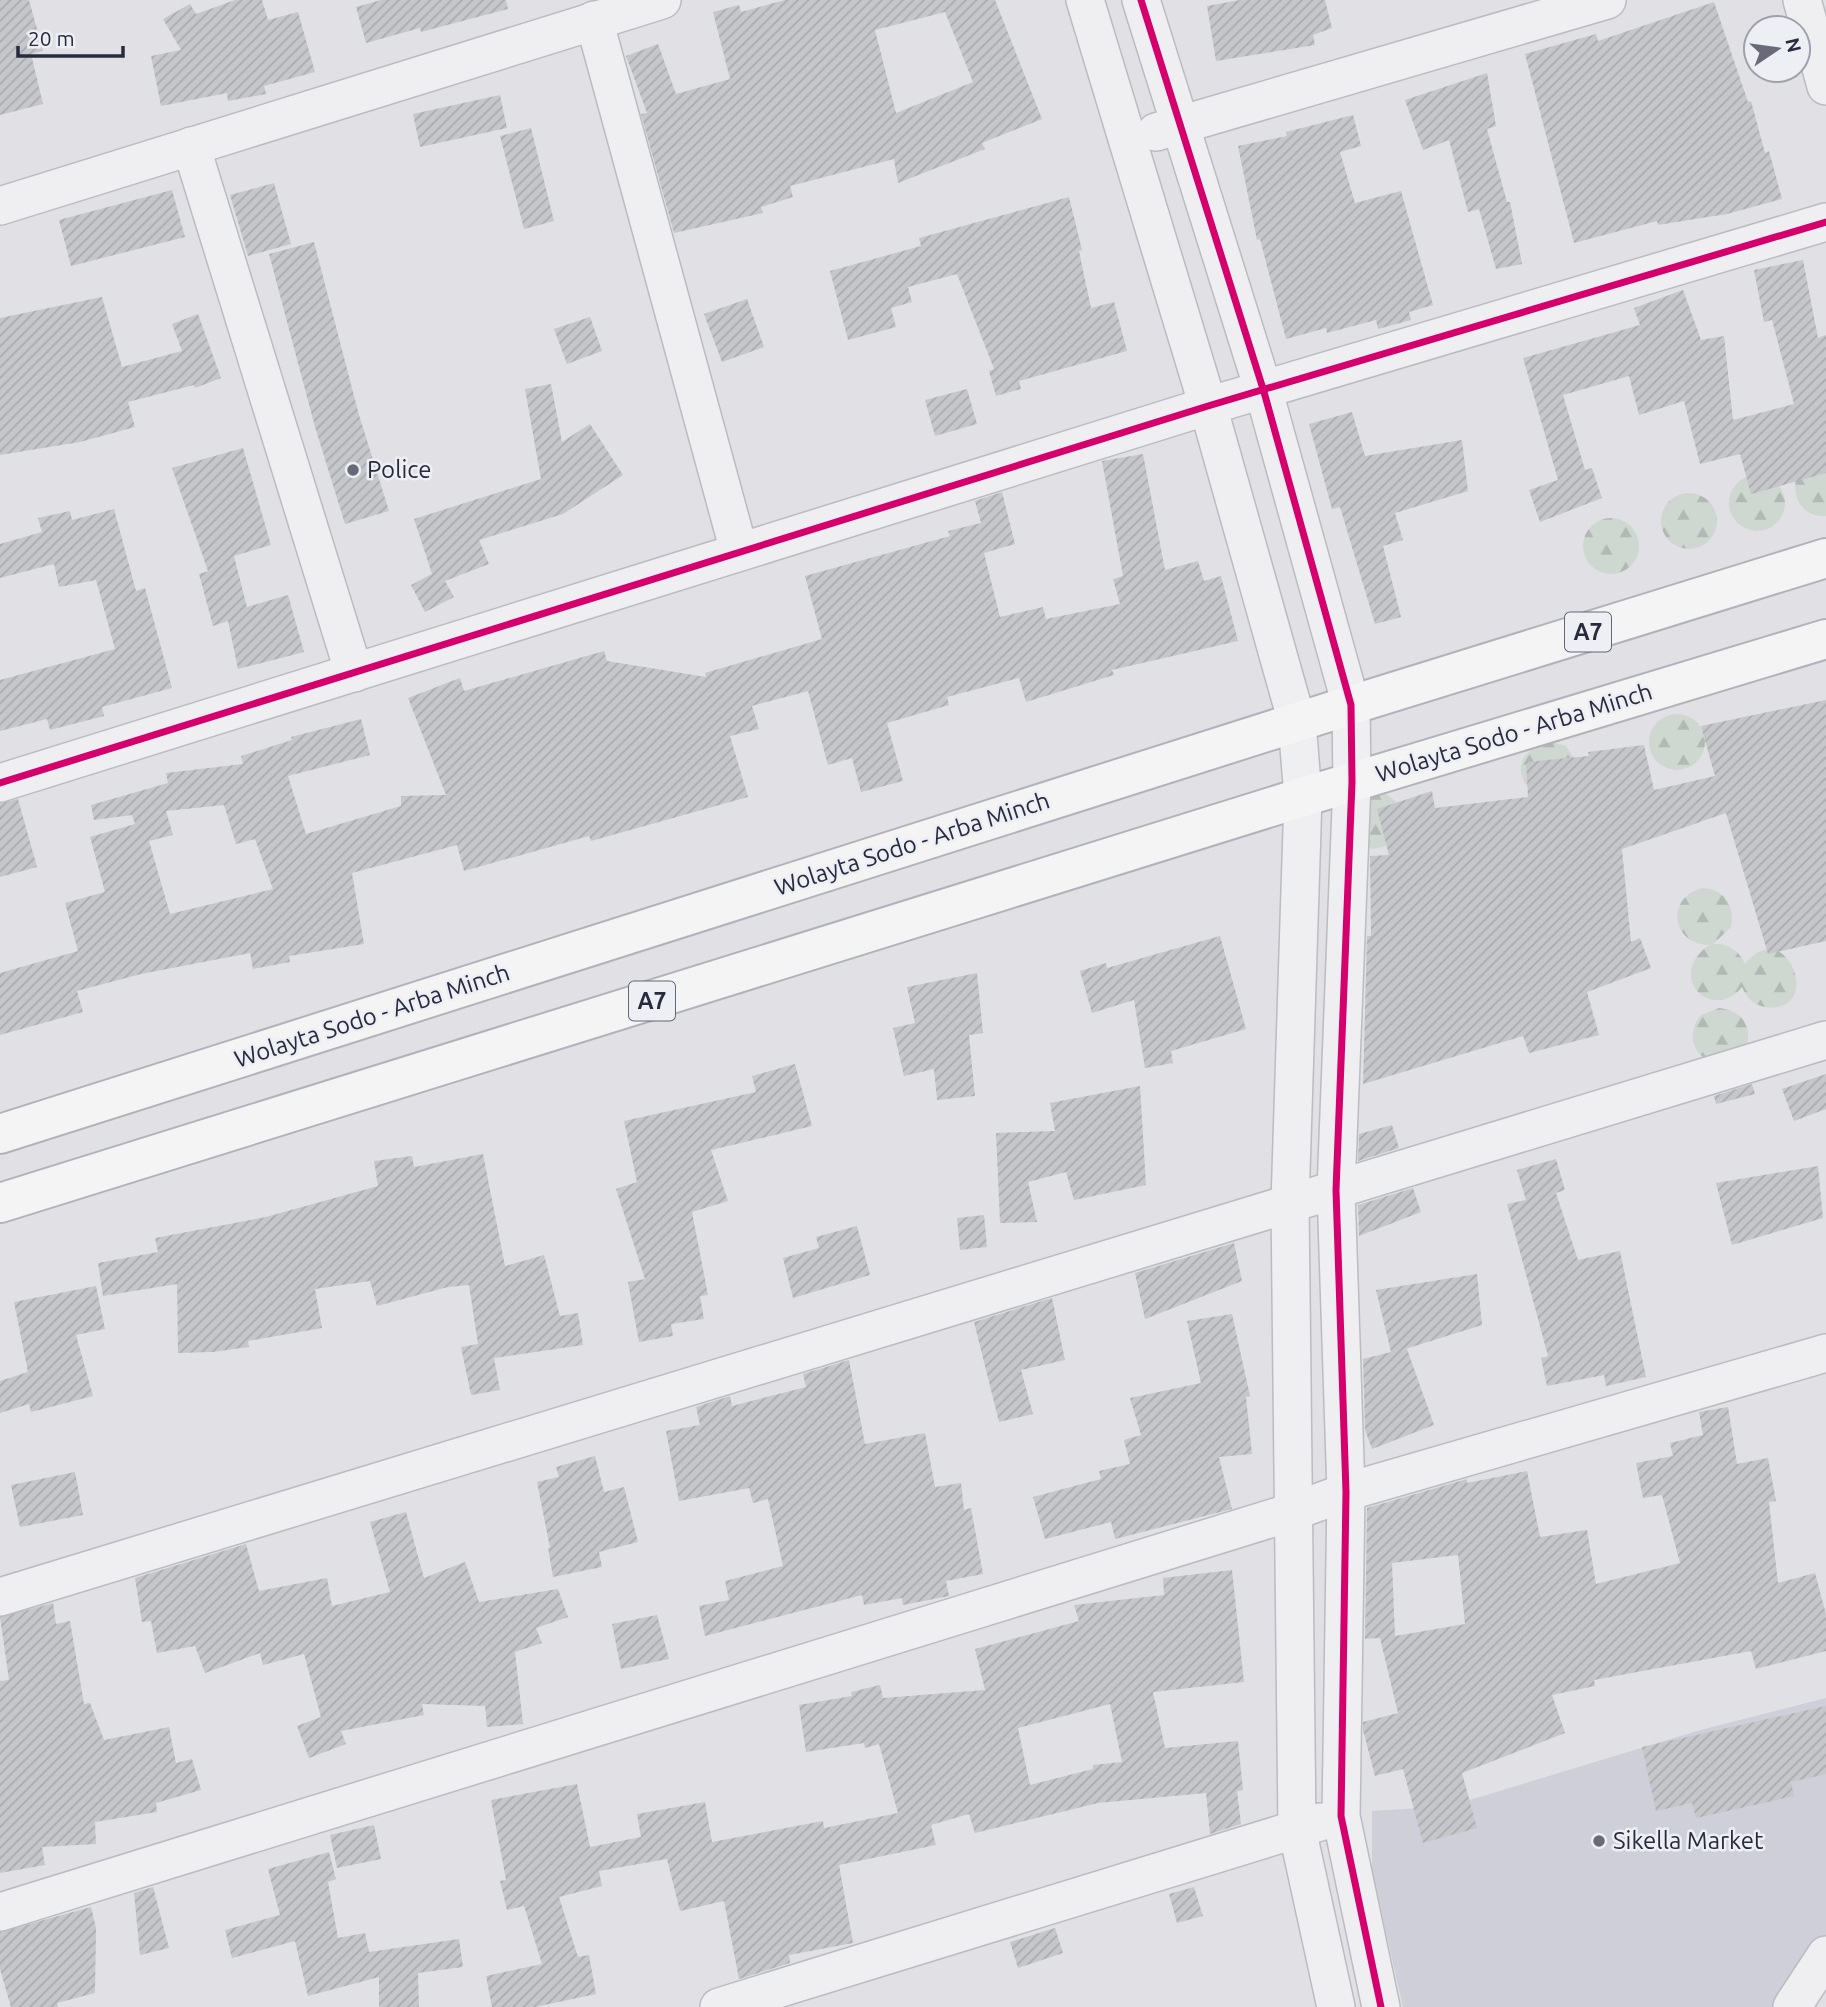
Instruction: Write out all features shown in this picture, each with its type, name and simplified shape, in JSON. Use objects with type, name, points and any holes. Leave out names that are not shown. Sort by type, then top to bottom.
[{"type":"highway","name":"Wolayta Sodo - Arba Minch","points":[[0,1134],[1297,722],[1826,558]]},
{"type":"highway","name":"Wolayta Sodo - Arba Minch","points":[[0,1203],[1303,797],[1826,639]]},
{"type":"street","points":[[0,206],[662,0]]},
{"type":"street","points":[[1085,0],[1208,406],[1297,722],[1303,797],[1290,1203],[1297,1829],[1336,2007]]},
{"type":"street","points":[[1141,0],[1264,392],[1351,705],[1352,782],[1336,1190],[1346,1492],[1341,1816],[1381,2007]]},
{"type":"street","points":[[1129,140],[1607,0]]},
{"type":"street","points":[[1802,0],[1826,86]]},
{"type":"street","points":[[594,20],[739,551]]},
{"type":"street","points":[[191,146],[355,673]]},
{"type":"street","points":[[0,783],[1208,406],[1264,392],[1826,222]]},
{"type":"street","points":[[0,1597],[1826,1040]]},
{"type":"street","points":[[0,1912],[1292,1512],[1346,1492],[1826,1353]]},
{"type":"street","points":[[719,2007],[1341,1816]]},
{"type":"street","points":[[1792,2007],[1826,1955]]},
{"type":"shaded area","name":"Sikella Market","points":[[1826,1698],[1826,1951],[1787,2007],[1403,2007],[1372,1871],[1372,1811],[1450,1806],[1697,1731]]},
{"type":"green space","points":[[1826,460],[1826,516],[1804,509],[1797,497],[1795,482],[1797,474]]},
{"type":"green space","points":[[1757,475],[1768,477],[1777,483],[1783,492],[1783,514],[1777,523],[1768,529],[1757,531],[1746,529],[1737,523],[1731,514],[1729,503],[1731,492],[1737,483],[1746,477]]},
{"type":"green space","points":[[1683,493],[1695,493],[1709,501],[1717,515],[1715,532],[1709,541],[1695,549],[1683,549],[1666,537],[1661,527],[1661,515],[1673,498]]},
{"type":"green space","points":[[1605,518],[1617,518],[1627,522],[1635,530],[1639,546],[1635,562],[1627,570],[1617,574],[1605,574],[1595,570],[1587,562],[1583,552],[1583,540],[1587,530],[1595,522]]},
{"type":"green space","points":[[1671,714],[1683,714],[1697,722],[1705,736],[1703,753],[1697,762],[1683,770],[1671,770],[1654,758],[1649,748],[1649,736],[1661,719]]},
{"type":"green space","points":[[1548,741],[1566,746],[1576,761],[1530,790],[1521,773],[1523,760],[1532,749]]},
{"type":"green space","points":[[1375,792],[1385,793],[1400,805],[1391,845],[1373,849],[1364,846],[1348,816]]},
{"type":"green space","points":[[1703,888],[1723,895],[1730,906],[1731,927],[1713,944],[1732,948],[1745,964],[1760,951],[1774,950],[1786,957],[1793,969],[1796,983],[1794,996],[1784,1005],[1758,1005],[1748,997],[1742,987],[1730,997],[1718,1000],[1707,998],[1698,992],[1692,982],[1691,970],[1696,957],[1709,945],[1696,943],[1686,937],[1680,929],[1678,909],[1691,893]]},
{"type":"green space","points":[[1719,1008],[1739,1015],[1743,1020],[1748,1031],[1747,1046],[1709,1062],[1695,1046],[1694,1028],[1701,1015]]},
{"type":"building","points":[[0,0],[29,0],[43,51],[31,54],[43,104],[0,115]]},
{"type":"building","points":[[235,0],[262,0],[268,20],[298,12],[315,72],[264,86],[266,94],[228,101],[227,93],[161,106],[151,56],[181,50],[163,19],[190,4],[196,14]]},
{"type":"building","points":[[381,0],[506,0],[508,9],[421,32],[420,28],[366,43],[356,7]]},
{"type":"building","points":[[785,0],[995,0],[1042,119],[982,143],[985,149],[898,183],[894,159],[790,186],[793,197],[761,207],[763,213],[674,233],[641,114],[647,113],[626,56],[658,44],[676,94],[730,79],[713,12],[739,5],[741,12]],"holes":[[[945,12],[973,82],[896,113],[875,30]]]},
{"type":"building","points":[[1240,0],[1325,0],[1332,28],[1313,35],[1315,45],[1216,61],[1207,6]]},
{"type":"building","points":[[1714,2],[1748,102],[1751,101],[1765,153],[1769,151],[1782,199],[1727,214],[1658,225],[1657,221],[1574,243],[1525,54],[1596,34],[1598,41]]},
{"type":"building","points":[[1487,73],[1496,126],[1487,129],[1507,202],[1510,202],[1522,264],[1496,269],[1479,209],[1468,212],[1449,140],[1423,150],[1405,100]]},
{"type":"building","points":[[500,95],[507,128],[420,147],[413,114]]},
{"type":"building","points":[[1353,115],[1361,146],[1340,152],[1355,203],[1401,191],[1433,305],[1409,312],[1411,320],[1378,329],[1376,320],[1327,333],[1326,328],[1286,339],[1260,239],[1257,240],[1238,146],[1287,136],[1286,132]]},
{"type":"building","points":[[531,128],[554,221],[524,229],[500,136]]},
{"type":"building","points":[[274,183],[291,244],[248,256],[230,195]]},
{"type":"building","points":[[172,190],[185,237],[71,266],[59,220]]},
{"type":"building","points":[[1069,197],[1082,250],[1079,251],[1091,308],[1114,302],[1127,351],[1019,381],[1021,389],[996,396],[989,371],[994,369],[957,274],[908,287],[912,302],[891,308],[896,327],[848,340],[830,271],[921,246],[919,238]]},
{"type":"building","points":[[314,242],[359,415],[389,511],[345,524],[315,427],[269,254]]},
{"type":"building","points":[[1803,260],[1818,338],[1826,335],[1826,473],[1751,494],[1740,454],[1700,464],[1684,401],[1639,415],[1629,376],[1563,395],[1585,470],[1592,468],[1602,498],[1540,522],[1529,490],[1558,480],[1523,358],[1640,325],[1634,308],[1683,290],[1701,340],[1724,336],[1733,420],[1794,404],[1772,320],[1764,322],[1754,270]]},
{"type":"building","points":[[102,297],[122,367],[182,351],[172,324],[198,314],[221,378],[195,388],[194,385],[128,402],[135,427],[80,442],[0,455],[0,318]]},
{"type":"building","points":[[747,299],[764,347],[722,362],[704,314]]},
{"type":"building","points":[[590,317],[602,351],[567,364],[554,329]]},
{"type":"building","points":[[551,384],[562,442],[590,424],[623,475],[563,514],[479,540],[489,564],[445,581],[454,597],[425,612],[411,585],[432,574],[414,519],[541,479],[525,389]]},
{"type":"building","points":[[967,389],[977,424],[935,436],[925,400]]},
{"type":"building","points":[[1352,412],[1365,456],[1462,440],[1468,491],[1395,513],[1403,540],[1383,546],[1401,617],[1375,624],[1340,507],[1332,509],[1309,424]]},
{"type":"building","points":[[243,448],[271,545],[234,556],[247,607],[288,595],[304,652],[238,669],[228,621],[213,626],[199,574],[208,571],[172,468]]},
{"type":"building","points":[[1143,454],[1165,570],[1198,561],[1204,581],[1221,576],[1238,641],[1112,670],[1114,675],[1026,702],[1019,678],[947,697],[949,705],[887,723],[903,781],[861,792],[852,758],[828,765],[808,691],[752,706],[759,729],[730,736],[748,797],[591,841],[589,836],[464,871],[457,845],[352,873],[364,944],[289,956],[290,962],[253,969],[250,953],[141,974],[77,991],[83,1012],[0,1035],[0,973],[78,951],[65,903],[105,892],[90,837],[135,824],[132,815],[94,820],[91,805],[168,783],[166,773],[243,764],[241,756],[292,740],[291,737],[361,719],[370,755],[288,776],[306,834],[401,806],[401,796],[446,795],[408,698],[460,678],[464,691],[604,651],[607,661],[706,677],[705,673],[822,639],[805,576],[950,536],[948,531],[981,523],[975,501],[1002,492],[1015,544],[984,553],[1000,617],[1043,607],[1046,619],[1120,604],[1113,579],[1123,576],[1102,461]],"holes":[[[224,805],[236,844],[255,839],[273,889],[170,914],[149,841],[173,835],[166,811]]]},
{"type":"building","points":[[114,509],[136,591],[145,588],[172,688],[102,707],[104,716],[50,730],[47,719],[0,731],[0,680],[115,649],[96,580],[59,587],[54,564],[0,578],[0,544],[42,532],[38,518],[70,511],[72,520]]},
{"type":"building","points":[[1826,700],[1826,941],[1768,954],[1726,813],[1622,849],[1631,942],[1640,938],[1651,968],[1587,992],[1599,1035],[1529,1053],[1523,1036],[1363,1084],[1367,936],[1371,936],[1370,856],[1389,855],[1377,809],[1432,791],[1435,808],[1528,797],[1526,762],[1589,756],[1588,752],[1644,745],[1654,790],[1715,776],[1701,726]]},
{"type":"building","points":[[18,799],[37,867],[0,877],[0,803]]},
{"type":"building","points":[[1220,936],[1246,1029],[1171,1051],[1173,1063],[1145,1068],[1134,1000],[1092,1013],[1080,971],[1106,963],[1107,968]]},
{"type":"building","points":[[977,973],[983,1033],[969,1035],[975,1096],[937,1100],[934,1069],[904,1076],[893,1028],[915,1023],[907,987]]},
{"type":"building","points":[[795,1064],[812,1126],[711,1150],[728,1201],[692,1212],[708,1295],[700,1296],[704,1319],[671,1324],[673,1336],[639,1342],[628,1282],[645,1279],[616,1189],[637,1182],[624,1121],[756,1092],[752,1076]]},
{"type":"building","points":[[1826,1074],[1826,1109],[1794,1121],[1782,1089]]},
{"type":"building","points":[[1752,1084],[1755,1094],[1716,1104],[1714,1096]]},
{"type":"building","points":[[1140,1086],[1146,1185],[1074,1200],[1066,1172],[1028,1182],[1037,1222],[1000,1223],[996,1133],[1055,1131],[1050,1103]]},
{"type":"building","points":[[1392,1125],[1399,1148],[1358,1161],[1359,1134]]},
{"type":"building","points":[[483,1154],[505,1266],[544,1255],[560,1316],[578,1313],[583,1345],[494,1358],[500,1390],[471,1395],[461,1347],[478,1344],[469,1285],[448,1287],[377,1306],[370,1281],[315,1289],[322,1328],[248,1341],[249,1347],[213,1352],[178,1353],[177,1284],[103,1296],[98,1263],[158,1252],[155,1238],[266,1217],[378,1186],[374,1161],[412,1156],[414,1167]]},
{"type":"building","points":[[1556,1159],[1565,1190],[1556,1193],[1578,1260],[1620,1251],[1646,1377],[1606,1386],[1604,1375],[1547,1386],[1541,1358],[1548,1356],[1507,1204],[1526,1200],[1517,1170]]},
{"type":"building","points":[[1818,1166],[1823,1218],[1732,1245],[1716,1183]]},
{"type":"building","points":[[1413,1188],[1421,1212],[1359,1236],[1358,1205]]},
{"type":"building","points":[[984,1215],[987,1247],[960,1250],[957,1218]]},
{"type":"building","points":[[857,1226],[870,1275],[793,1298],[783,1258],[819,1248],[816,1237]]},
{"type":"building","points":[[1234,1243],[1242,1281],[1145,1319],[1135,1273]]},
{"type":"building","points":[[1477,1274],[1482,1325],[1399,1351],[1407,1349],[1434,1425],[1372,1449],[1365,1430],[1363,1359],[1391,1352],[1376,1290]]},
{"type":"building","points":[[96,1286],[105,1329],[76,1335],[93,1396],[31,1412],[29,1404],[0,1413],[0,1381],[28,1372],[14,1302]]},
{"type":"building","points":[[1052,1298],[1065,1360],[1021,1370],[1033,1414],[999,1422],[974,1322]]},
{"type":"building","points":[[1232,1314],[1250,1396],[1246,1397],[1252,1454],[1219,1457],[1232,1509],[1115,1539],[1111,1522],[1045,1539],[1033,1497],[1101,1479],[1099,1471],[1130,1464],[1124,1440],[1141,1435],[1130,1398],[1201,1383],[1187,1321]]},
{"type":"building","points":[[849,1360],[865,1444],[925,1433],[935,1487],[961,1483],[964,1510],[971,1508],[983,1574],[946,1581],[949,1596],[903,1605],[902,1598],[864,1605],[862,1595],[705,1636],[699,1606],[729,1600],[725,1581],[783,1566],[768,1499],[753,1503],[749,1488],[679,1501],[666,1431],[700,1425],[696,1407],[730,1396],[732,1406],[806,1387],[803,1374]]},
{"type":"building","points":[[1728,1407],[1737,1464],[1768,1458],[1776,1501],[1769,1502],[1778,1583],[1815,1573],[1826,1614],[1826,1651],[1756,1669],[1751,1651],[1594,1680],[1595,1686],[1552,1695],[1565,1733],[1462,1773],[1477,1828],[1423,1843],[1403,1769],[1375,1776],[1363,1730],[1363,1722],[1398,1713],[1380,1638],[1365,1639],[1367,1508],[1467,1479],[1467,1483],[1527,1471],[1540,1537],[1587,1530],[1596,1584],[1680,1563],[1662,1495],[1643,1498],[1636,1463],[1673,1456],[1670,1443],[1703,1435],[1699,1412]],"holes":[[[1458,1555],[1465,1624],[1395,1636],[1392,1563]]]},
{"type":"building","points":[[595,1456],[604,1492],[624,1487],[638,1542],[599,1552],[602,1567],[553,1577],[537,1482],[559,1477],[556,1467]]},
{"type":"building","points":[[75,1472],[83,1515],[20,1527],[11,1485]]},
{"type":"building","points":[[406,1512],[424,1578],[465,1562],[479,1602],[558,1589],[568,1617],[536,1628],[542,1643],[515,1652],[523,1724],[487,1727],[485,1706],[422,1704],[424,1715],[341,1731],[346,1744],[309,1758],[297,1726],[321,1717],[304,1654],[263,1665],[260,1653],[205,1673],[195,1646],[157,1653],[151,1621],[142,1622],[135,1578],[246,1544],[259,1591],[327,1578],[332,1606],[390,1592],[370,1522]]},
{"type":"building","points":[[1232,1570],[1244,1682],[1153,1692],[1165,1748],[1238,1741],[1243,1790],[1237,1791],[1241,1824],[1210,1834],[1206,1793],[1098,1803],[975,1833],[969,1814],[931,1825],[936,1845],[839,1865],[853,1943],[789,1955],[790,1963],[739,1979],[724,1901],[680,1911],[667,1859],[599,1871],[602,1886],[559,1897],[578,1957],[589,1955],[596,1994],[535,2007],[492,2007],[486,1976],[542,1964],[524,1906],[507,1910],[500,1881],[506,1880],[491,1800],[577,1784],[590,1847],[641,1837],[637,1814],[705,1802],[712,1842],[823,1821],[824,1828],[898,1813],[879,1744],[865,1748],[864,1743],[806,1752],[799,1705],[852,1696],[851,1692],[880,1685],[883,1698],[985,1690],[975,1649],[1079,1621],[1074,1605],[1164,1595],[1163,1578]],"holes":[[[1110,1704],[1122,1762],[1093,1765],[1093,1769],[1030,1785],[1018,1728]]]},
{"type":"building","points":[[53,1603],[56,1624],[70,1621],[84,1704],[90,1703],[104,1740],[169,1727],[176,1763],[192,1759],[201,1790],[156,1803],[157,1812],[95,1822],[96,1844],[42,1847],[45,1865],[0,1873],[0,1681],[9,1680],[0,1617]]},
{"type":"building","points":[[657,1615],[669,1659],[621,1669],[612,1624]]},
{"type":"building","points":[[1826,1706],[1826,1774],[1791,1782],[1794,1796],[1696,1818],[1692,1803],[1656,1811],[1642,1747]]},
{"type":"building","points":[[374,1825],[381,1859],[337,1868],[330,1835]]},
{"type":"building","points":[[329,1852],[336,1879],[328,1882],[338,1938],[365,1933],[369,1952],[459,1939],[463,1967],[418,1973],[419,2007],[379,2007],[379,1977],[308,1996],[295,1941],[232,1958],[225,1930],[280,1915],[268,1869]]},
{"type":"building","points":[[153,1887],[169,1948],[140,1955],[134,1893]]},
{"type":"building","points":[[1194,1887],[1203,1916],[1177,1923],[1169,1894]]},
{"type":"building","points":[[91,1907],[96,1928],[95,1993],[57,2003],[58,2007],[11,2007],[0,1969],[0,1932]]},
{"type":"building","points":[[1055,1928],[1063,1953],[1018,1968],[1010,1942]]},
{"type":"cycle path","points":[[1141,0],[1264,392],[1351,705],[1352,782],[1336,1190],[1346,1492],[1341,1816],[1381,2007]]},
{"type":"cycle path","points":[[0,783],[1208,406],[1826,222]]},
{"type":"place","name":"Police","points":[[353,470]]},
{"type":"place","name":"Sikella Market","points":[[1599,1841]]}]
